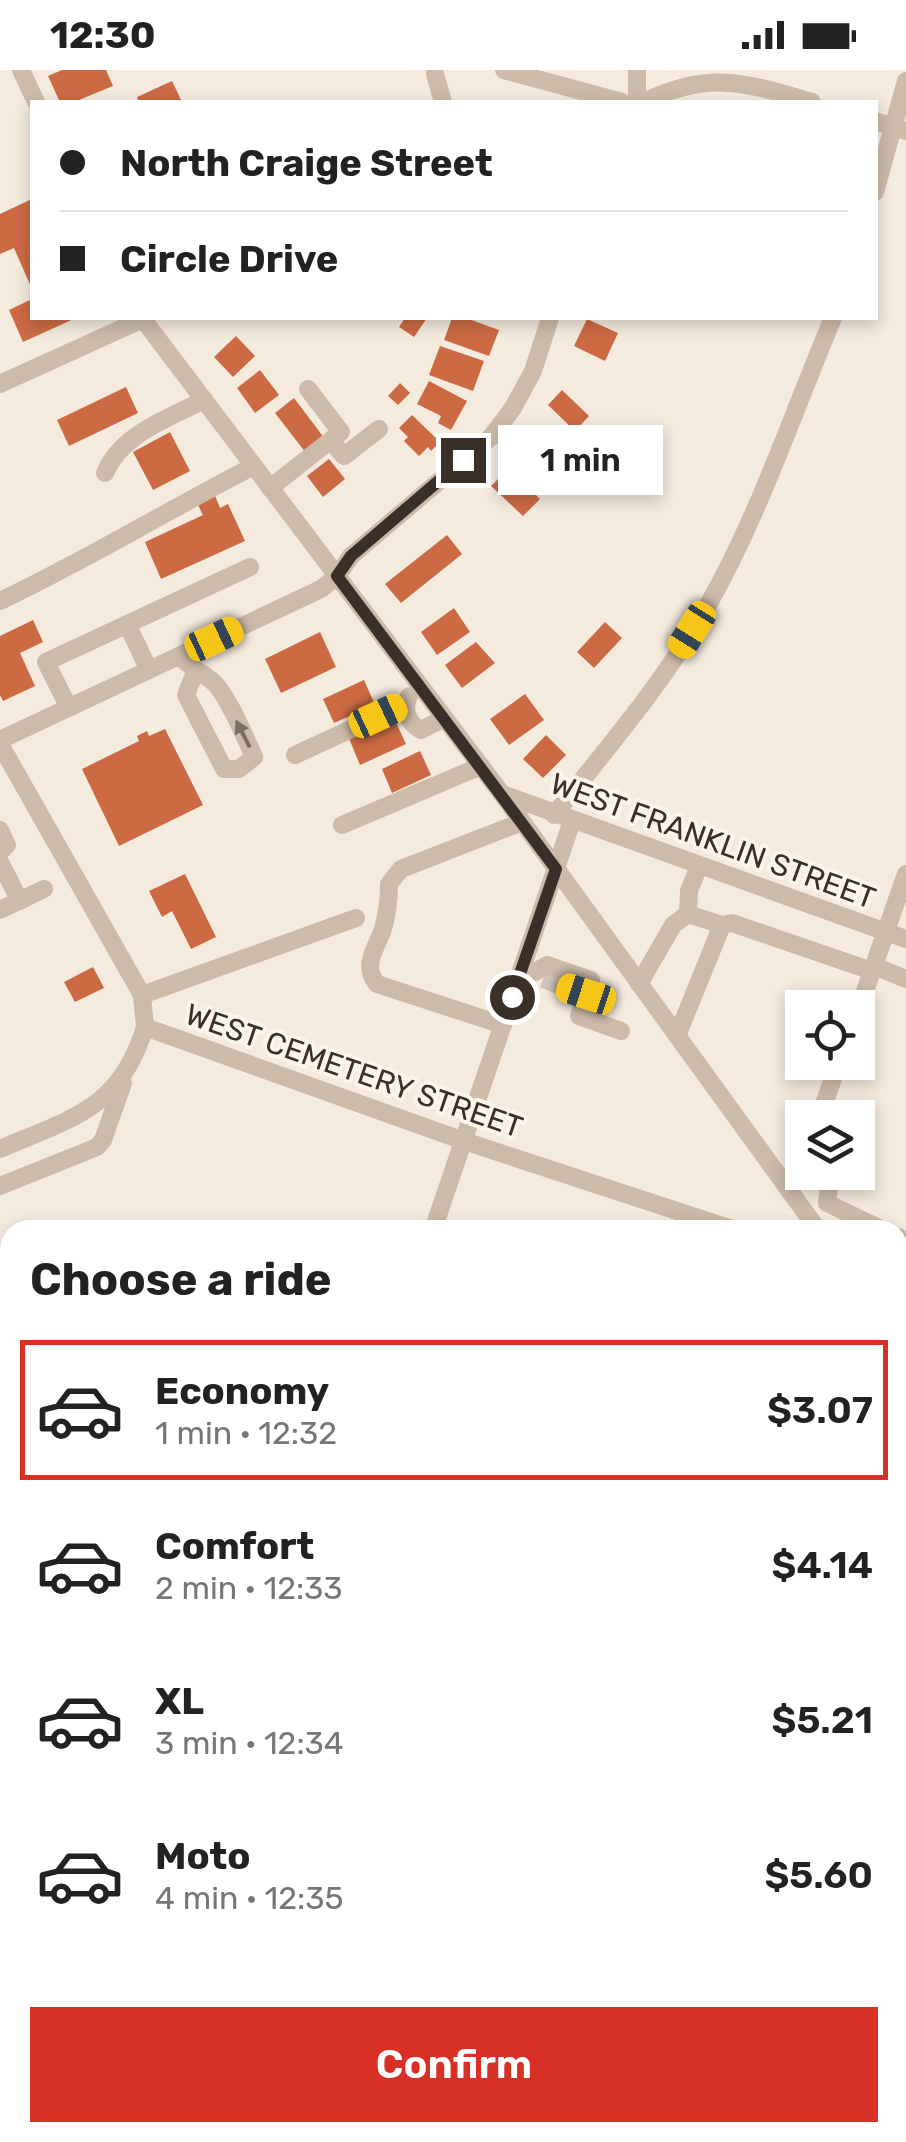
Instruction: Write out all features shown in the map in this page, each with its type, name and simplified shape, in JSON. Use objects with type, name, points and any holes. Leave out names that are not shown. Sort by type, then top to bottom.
[{"type":"street","points":[[21,70],[35,100]]},
{"type":"street","points":[[504,70],[615,100]]},
{"type":"street","points":[[637,70],[640,100]]},
{"type":"street","points":[[440,71],[444,100]]},
{"type":"street","points":[[646,100],[691,84],[740,81],[805,100]]},
{"type":"street","points":[[878,180],[906,81]]},
{"type":"street","points":[[0,384],[139,320]]},
{"type":"street","points":[[144,320],[502,794],[811,1220]]},
{"type":"street","points":[[0,742],[321,589],[337,576],[351,556],[491,436],[534,371],[549,320]]},
{"type":"street","points":[[436,1220],[503,1026],[533,973],[563,818],[659,682],[708,604],[755,506],[831,320]]},
{"type":"street","points":[[270,488],[341,432],[308,388]]},
{"type":"street","points":[[105,473],[112,457],[128,440],[204,400]]},
{"type":"street","points":[[331,441],[344,456],[379,428]]},
{"type":"street","points":[[0,601],[81,563],[193,496],[254,466]]},
{"type":"street","points":[[69,708],[46,662],[250,567]]},
{"type":"street","points":[[127,624],[149,670]]},
{"type":"street","points":[[179,656],[195,672],[213,681],[250,748],[254,758],[238,769],[224,769],[186,695],[195,672]]},
{"type":"street","points":[[295,755],[405,704],[419,685]]},
{"type":"street","points":[[405,704],[407,714],[420,730],[445,718]]},
{"type":"street","name":"WEST CEMETERY STREET","points":[[0,742],[142,995],[146,1027],[464,1140],[705,1220]]},
{"type":"street","points":[[342,825],[481,766]]},
{"type":"street","name":"WEST FRANKLIN STREET","points":[[502,794],[906,939]]},
{"type":"street","points":[[503,1026],[377,984],[370,976],[370,960],[382,932],[389,884],[402,869],[522,822]]},
{"type":"street","points":[[0,830],[6,845],[0,852]]},
{"type":"street","points":[[0,862],[20,900]]},
{"type":"street","points":[[640,984],[674,925],[688,914],[689,891],[699,866]]},
{"type":"street","points":[[865,990],[906,874]]},
{"type":"street","points":[[0,910],[44,889]]},
{"type":"street","points":[[688,914],[722,926],[732,922],[906,979]]},
{"type":"street","points":[[142,995],[356,918]]},
{"type":"street","points":[[677,1036],[722,926]]},
{"type":"street","points":[[533,973],[547,965],[591,980],[579,1016],[621,1031]]},
{"type":"street","points":[[564,987],[586,994]]},
{"type":"street","points":[[0,1186],[97,1146],[103,1140],[146,1027]]},
{"type":"street","points":[[0,1149],[88,1111],[127,1071]]},
{"type":"street","points":[[817,1220],[827,1203],[829,1190]]},
{"type":"street","points":[[827,1203],[862,1220]]},
{"type":"building","points":[[62,70],[106,70],[113,86],[79,100],[59,100],[48,76]]},
{"type":"building","points":[[172,81],[181,100],[138,100],[137,97]]},
{"type":"building","points":[[30,200],[30,284],[14,248],[0,254],[0,214]]},
{"type":"building","points":[[30,300],[30,320],[72,320],[23,342],[9,310]]},
{"type":"building","points":[[404,320],[426,320],[414,337],[399,327]]},
{"type":"building","points":[[451,320],[472,320],[499,330],[489,356],[444,340]]},
{"type":"building","points":[[587,320],[618,333],[605,361],[574,346]]},
{"type":"building","points":[[236,336],[255,356],[233,377],[214,357]]},
{"type":"building","points":[[440,346],[484,361],[473,391],[429,375]]},
{"type":"building","points":[[260,370],[279,395],[255,413],[237,388]]},
{"type":"building","points":[[429,381],[467,401],[451,430],[438,423],[441,416],[417,404]]},
{"type":"building","points":[[400,383],[410,393],[398,405],[388,396]]},
{"type":"building","points":[[126,387],[138,413],[69,446],[57,420]]},
{"type":"building","points":[[562,390],[589,416],[575,431],[548,405]]},
{"type":"building","points":[[294,398],[325,439],[306,453],[275,413]]},
{"type":"building","points":[[412,415],[440,442],[419,456],[404,441],[408,437],[399,428]]},
{"type":"building","points":[[537,429],[557,447],[538,469],[517,450]]},
{"type":"building","points":[[170,432],[190,471],[153,490],[133,452]]},
{"type":"building","points":[[329,459],[345,479],[323,497],[307,476]]},
{"type":"building","points":[[511,466],[533,486],[530,489],[540,499],[523,516],[491,486]]},
{"type":"building","points":[[214,493],[220,508],[228,504],[245,541],[161,579],[145,542],[203,515],[196,501]]},
{"type":"building","points":[[447,535],[462,554],[401,603],[385,584]]},
{"type":"building","points":[[454,608],[470,632],[437,655],[421,632]]},
{"type":"building","points":[[33,620],[43,642],[20,653],[35,686],[3,701],[0,636]]},
{"type":"building","points":[[605,622],[622,638],[594,668],[577,652]]},
{"type":"building","points":[[320,632],[336,667],[281,693],[265,659]]},
{"type":"building","points":[[476,642],[495,663],[462,688],[445,665]]},
{"type":"building","points":[[364,680],[375,705],[334,723],[323,699]]},
{"type":"building","points":[[525,694],[544,720],[509,745],[490,719]]},
{"type":"building","points":[[393,716],[406,744],[360,765],[348,736]]},
{"type":"building","points":[[165,729],[203,805],[119,846],[82,769],[139,741],[137,736],[147,731],[149,736]]},
{"type":"building","points":[[546,735],[566,755],[543,778],[523,759]]},
{"type":"building","points":[[420,751],[431,775],[392,793],[382,769]]},
{"type":"building","points":[[185,874],[216,937],[191,949],[172,911],[162,917],[149,891]]},
{"type":"building","points":[[93,967],[104,988],[75,1002],[64,982]]},
{"type":"tunnel","points":[[543,979],[564,987]]},
{"type":"route","points":[[463,460],[351,556],[337,576],[556,869],[512,997]]}]
